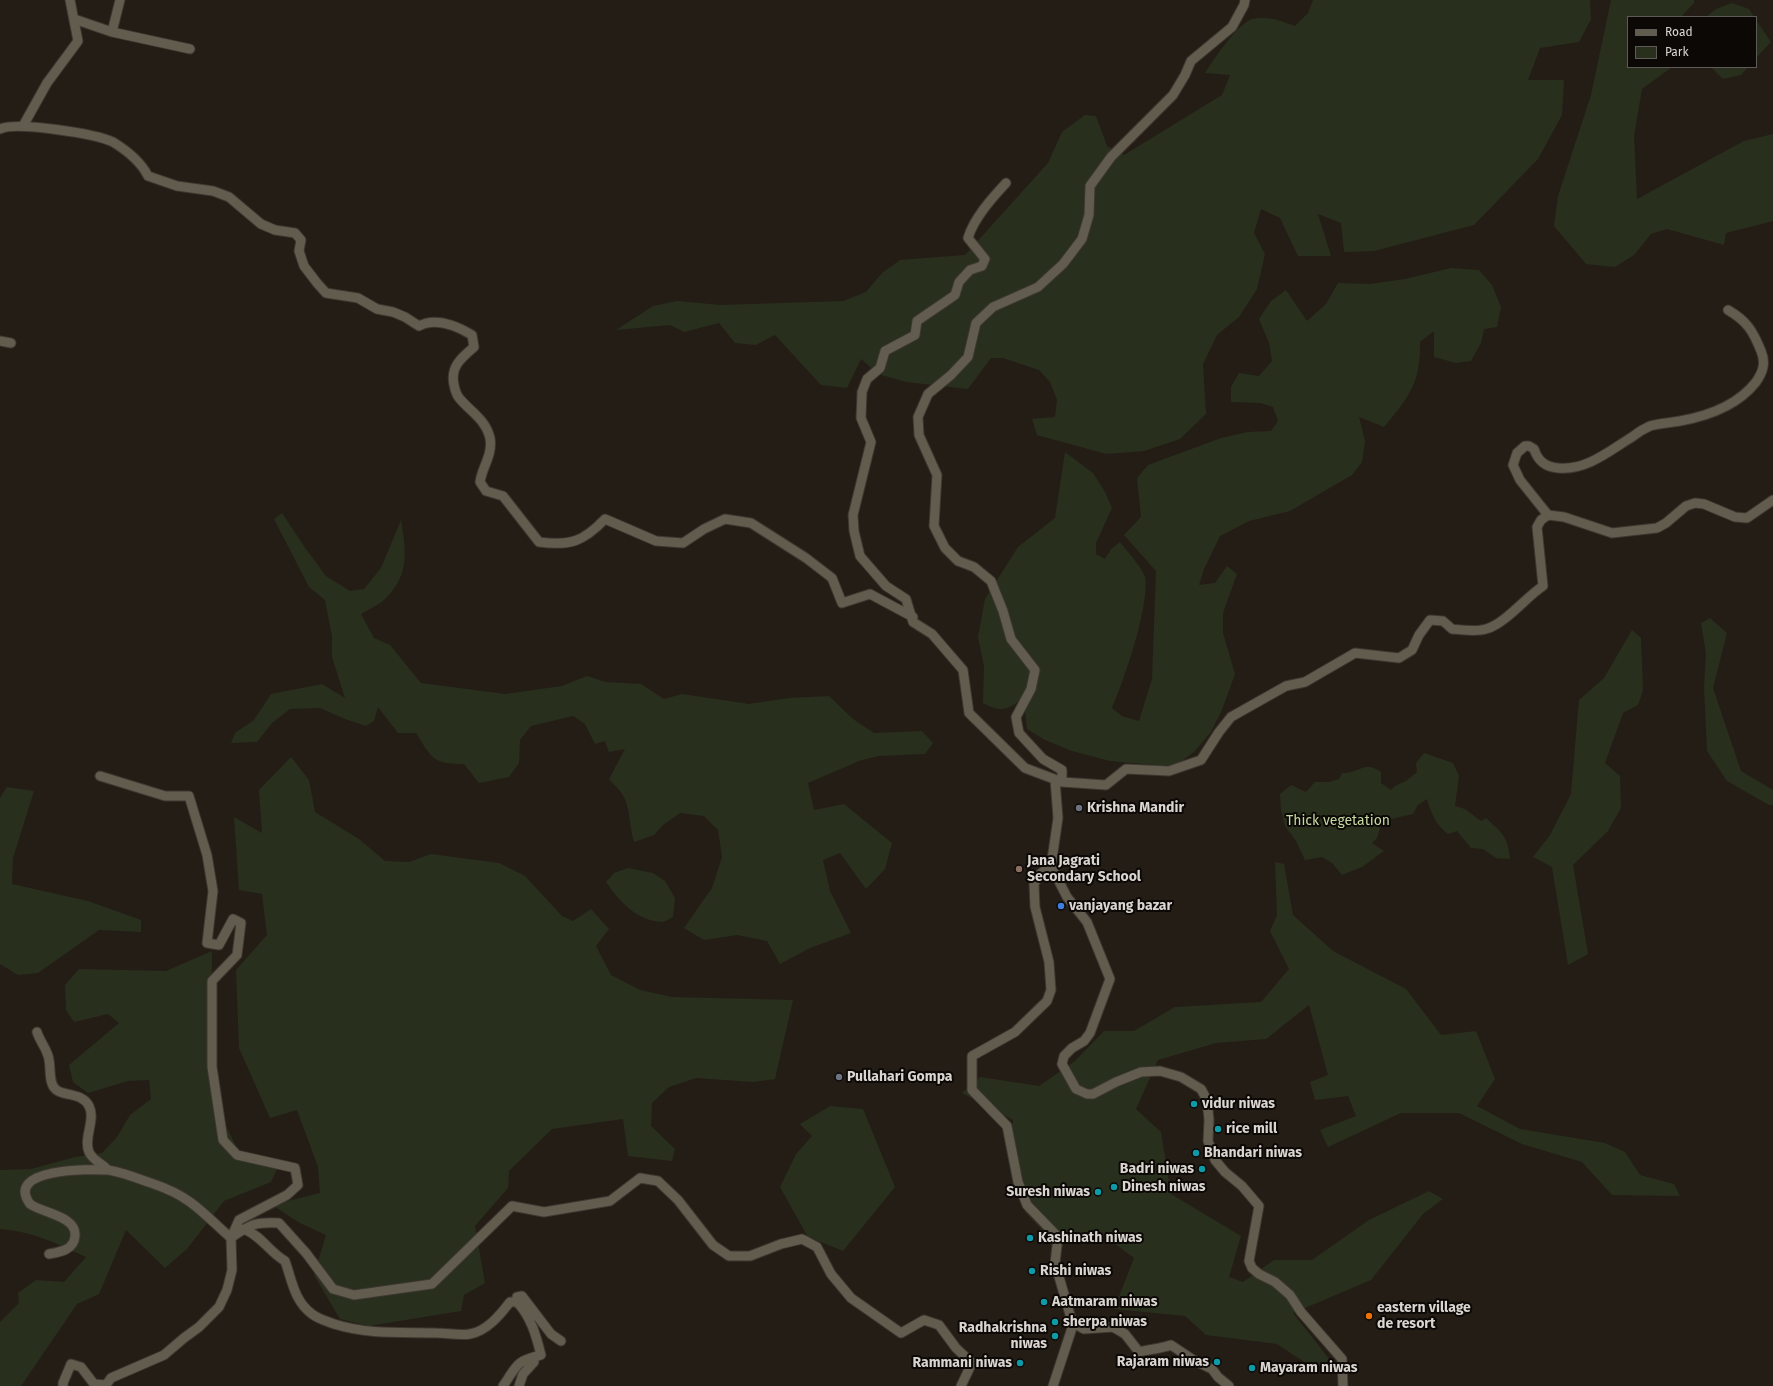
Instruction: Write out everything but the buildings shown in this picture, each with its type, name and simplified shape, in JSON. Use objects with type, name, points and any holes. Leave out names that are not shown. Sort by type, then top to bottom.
[{"type":"street","points":[[23,126],[47,83],[78,40],[70,0]]},
{"type":"street","points":[[112,32],[120,0]]},
{"type":"street","points":[[1244,0],[1244,5],[1232,27],[1191,61],[1185,75],[1173,95],[1111,157],[1090,186],[1089,215],[1082,239],[1063,264],[1038,288],[993,308],[976,323],[968,357],[951,375],[928,394],[918,417],[919,435],[937,475],[934,526],[945,548],[958,561],[974,567],[991,581],[1012,639],[1035,670],[1031,689],[1016,717],[1019,733],[1043,759],[1062,770],[1058,818],[1051,866],[1067,897],[1087,922],[1110,979],[1090,1033],[1084,1041],[1072,1048],[1064,1056],[1062,1064],[1076,1089],[1087,1094],[1093,1094],[1116,1082],[1141,1072],[1160,1071],[1181,1077],[1201,1089],[1207,1100],[1209,1120],[1208,1141],[1214,1160],[1225,1172],[1242,1186],[1259,1206],[1249,1261],[1252,1268],[1259,1274],[1275,1282],[1290,1294],[1301,1312],[1342,1359],[1343,1386]]},
{"type":"street","points":[[74,19],[112,32],[190,49]]},
{"type":"street","points":[[0,129],[23,126],[86,134],[112,142],[135,159],[144,168],[148,176],[177,186],[213,190],[229,197],[261,224],[275,230],[295,233],[301,240],[300,251],[304,266],[326,293],[358,298],[377,309],[393,312],[419,326],[436,323],[457,326],[472,335],[474,347],[459,361],[454,370],[453,379],[458,398],[476,414],[485,425],[490,438],[490,452],[480,482],[486,491],[503,496],[539,542],[559,545],[578,540],[594,531],[605,519],[656,541],[683,543],[704,529],[726,519],[751,523],[806,558],[832,578],[842,603],[870,594],[913,617]]},
{"type":"street","points":[[1006,183],[982,212],[970,231],[968,238],[985,259],[982,266],[970,270],[959,282],[955,295],[917,321],[915,335],[885,351],[880,368],[867,379],[862,392],[861,418],[871,442],[853,516],[854,531],[860,556],[886,586],[906,599],[914,622],[932,634],[963,670],[969,713],[1025,768],[1062,781],[1106,785],[1126,769],[1169,771],[1201,760],[1219,732],[1231,717],[1286,686],[1305,682],[1355,653],[1399,658],[1412,650],[1419,635],[1430,620],[1443,621],[1452,629],[1486,629],[1514,610],[1532,593],[1543,586],[1537,526],[1540,520],[1548,515],[1564,517],[1612,533],[1657,528],[1666,523],[1686,506],[1695,502],[1704,504],[1735,517],[1747,518],[1773,500]]},
{"type":"street","points":[[1548,515],[1520,480],[1513,465],[1517,453],[1524,446],[1529,446],[1534,449],[1537,457],[1542,463],[1550,467],[1566,469],[1582,466],[1599,458],[1648,427],[1706,415],[1737,401],[1752,387],[1763,372],[1764,358],[1750,328],[1738,315],[1728,310]]},
{"type":"street","points":[[0,341],[11,343]]},
{"type":"street","points":[[63,1386],[63,1382],[71,1364],[81,1367],[94,1384],[106,1385],[111,1378],[164,1355],[199,1327],[219,1307],[226,1290],[232,1270],[231,1238],[239,1220],[287,1195],[298,1185],[295,1168],[237,1155],[223,1140],[212,1067],[212,980],[237,955],[241,923],[233,919],[219,945],[207,943],[212,891],[207,855],[189,796],[165,796],[100,776]]},
{"type":"street","points":[[1051,866],[1040,874],[1034,884],[1035,907],[1049,962],[1051,990],[1047,1001],[1015,1032],[972,1056],[972,1090],[1007,1126],[1018,1182],[1026,1205],[1058,1237],[1055,1263],[1073,1325],[1053,1386]]},
{"type":"street","points":[[38,1032],[40,1041],[48,1056],[51,1083],[57,1091],[84,1100],[89,1105],[91,1111],[88,1150],[95,1161],[108,1170]]},
{"type":"street","points":[[49,1254],[69,1248],[75,1239],[74,1228],[67,1220],[30,1204],[25,1195],[27,1185],[34,1178],[65,1170],[108,1170],[152,1183],[189,1201],[231,1238]]},
{"type":"street","points":[[231,1238],[244,1229],[259,1222],[279,1223],[306,1253],[333,1289],[354,1295],[432,1284],[512,1206],[544,1212],[603,1202],[610,1200],[640,1178],[658,1181],[678,1200],[713,1245],[729,1256],[750,1256],[781,1244],[802,1239],[817,1247],[831,1274],[851,1298],[901,1333],[924,1320],[939,1325],[956,1348],[972,1363],[960,1386]]},
{"type":"street","points":[[244,1229],[260,1238],[275,1255],[285,1261],[294,1292],[302,1305],[312,1315],[357,1330],[398,1334],[430,1332],[470,1334],[484,1328],[498,1318],[510,1302],[518,1302]]},
{"type":"street","points":[[503,1386],[512,1370],[520,1363],[541,1355],[536,1333],[528,1316],[518,1302],[517,1297],[522,1296],[546,1328],[561,1341]]},
{"type":"street","points":[[1072,1322],[1084,1329],[1114,1327],[1125,1334],[1139,1352],[1150,1349],[1161,1349],[1171,1345],[1195,1361],[1212,1369],[1218,1377],[1229,1386]]},
{"type":"street","points":[[518,1386],[523,1374],[534,1362],[534,1357]]},
{"type":"green space","points":[[1313,0],[1590,0],[1591,19],[1579,42],[1540,48],[1528,80],[1564,80],[1562,115],[1538,159],[1474,225],[1374,251],[1344,252],[1341,223],[1318,214],[1331,256],[1298,256],[1280,218],[1261,209],[1254,233],[1265,254],[1257,289],[1239,317],[1217,335],[1203,364],[1206,414],[1180,439],[1144,451],[1106,454],[1037,435],[1032,419],[1055,417],[1057,400],[1050,382],[1039,370],[1003,358],[991,358],[968,389],[906,382],[878,374],[861,359],[847,388],[821,385],[775,335],[756,345],[735,343],[719,323],[684,332],[670,325],[616,330],[653,306],[677,301],[720,305],[843,301],[866,292],[882,273],[900,260],[965,255],[1048,163],[1062,132],[1085,115],[1096,116],[1107,146],[1124,155],[1222,95],[1230,75],[1205,73],[1226,43],[1246,22],[1257,18],[1268,18],[1295,26],[1308,13]]},
{"type":"green space","points":[[1611,0],[1694,0],[1694,3],[1682,16],[1627,16],[1627,68],[1671,68],[1642,89],[1634,136],[1637,199],[1744,141],[1773,134],[1773,221],[1726,233],[1724,245],[1667,229],[1651,234],[1634,255],[1615,267],[1586,264],[1554,226],[1558,196],[1591,95]]},
{"type":"green space","points":[[1732,3],[1749,9],[1753,16],[1707,16],[1716,9]]},
{"type":"green space","points":[[1757,21],[1771,42],[1757,57]]},
{"type":"green space","points":[[1712,68],[1747,68],[1741,75],[1723,79]]},
{"type":"green space","points":[[1451,268],[1479,270],[1492,285],[1501,307],[1497,327],[1484,329],[1481,343],[1471,361],[1456,363],[1434,357],[1434,331],[1420,342],[1418,368],[1412,388],[1407,398],[1384,427],[1359,417],[1365,441],[1362,462],[1352,475],[1290,511],[1249,521],[1220,536],[1204,569],[1199,585],[1215,583],[1227,566],[1237,574],[1223,613],[1223,633],[1235,674],[1222,710],[1211,732],[1194,752],[1176,765],[1155,765],[1110,761],[1072,751],[1045,740],[1027,729],[1025,711],[1032,697],[1026,695],[1011,707],[1001,709],[983,703],[984,666],[978,637],[985,599],[1018,547],[1055,518],[1065,452],[1093,473],[1105,492],[1112,508],[1096,543],[1096,554],[1105,559],[1111,549],[1120,542],[1145,577],[1146,589],[1140,623],[1129,662],[1112,708],[1122,716],[1139,721],[1152,679],[1156,571],[1124,535],[1141,517],[1137,478],[1148,465],[1221,438],[1248,432],[1271,431],[1278,421],[1273,407],[1260,403],[1231,402],[1231,387],[1239,373],[1259,376],[1272,361],[1269,343],[1259,319],[1271,301],[1286,290],[1307,321],[1326,304],[1338,283],[1370,284],[1405,279]]},
{"type":"green space","points":[[282,513],[326,576],[350,591],[364,589],[381,568],[401,520],[405,552],[399,581],[383,601],[361,614],[374,638],[390,645],[421,683],[505,694],[562,686],[587,676],[606,682],[641,684],[664,699],[682,694],[749,704],[789,698],[829,696],[853,719],[874,733],[922,731],[933,743],[925,754],[878,756],[859,761],[808,783],[814,810],[844,804],[892,843],[885,869],[866,889],[840,853],[823,860],[830,891],[851,933],[810,948],[780,964],[767,941],[737,935],[704,940],[684,928],[712,888],[722,857],[718,830],[704,816],[680,813],[663,825],[654,835],[634,842],[625,798],[609,779],[625,749],[609,752],[605,741],[595,744],[585,724],[573,716],[531,726],[520,740],[519,763],[509,777],[479,783],[464,764],[445,763],[434,758],[416,733],[398,733],[378,707],[374,721],[366,726],[320,708],[290,709],[272,723],[257,742],[231,743],[235,733],[254,720],[271,694],[322,684],[345,698],[332,657],[332,636],[325,600],[309,587],[274,519]]},
{"type":"green space","points":[[1710,618],[1727,633],[1713,688],[1741,771],[1773,790],[1773,805],[1769,805],[1727,781],[1707,751],[1704,688],[1706,654],[1701,623]]},
{"type":"green space","points":[[1632,630],[1641,638],[1643,690],[1638,705],[1623,713],[1605,763],[1620,776],[1621,808],[1608,831],[1573,865],[1588,954],[1568,965],[1552,867],[1533,857],[1550,835],[1571,794],[1579,700],[1604,678]]},
{"type":"green space","name":"Thick vegetation","points":[[1424,753],[1453,763],[1459,776],[1455,806],[1465,809],[1481,821],[1486,818],[1506,840],[1510,859],[1496,858],[1483,849],[1471,848],[1457,831],[1448,834],[1440,827],[1434,818],[1427,799],[1418,805],[1413,814],[1382,821],[1377,838],[1372,843],[1384,851],[1362,867],[1342,875],[1332,863],[1322,857],[1305,860],[1296,841],[1285,826],[1281,811],[1280,794],[1291,785],[1306,792],[1315,782],[1329,782],[1339,779],[1342,773],[1353,772],[1365,767],[1370,767],[1381,772],[1381,783],[1391,790],[1417,772],[1416,763]]},
{"type":"green space","points":[[291,757],[309,780],[315,812],[359,839],[385,861],[409,862],[431,854],[499,863],[525,876],[562,916],[573,921],[591,909],[609,929],[596,946],[611,975],[640,990],[672,997],[793,1000],[775,1079],[753,1082],[696,1078],[669,1087],[652,1103],[651,1126],[675,1149],[672,1161],[628,1156],[623,1119],[552,1129],[509,1171],[508,1188],[475,1226],[485,1283],[464,1295],[461,1311],[369,1326],[340,1319],[314,1275],[326,1235],[300,1223],[272,1205],[320,1193],[318,1167],[297,1110],[270,1118],[239,1048],[236,970],[267,935],[262,894],[239,890],[234,817],[262,833],[259,790]]},
{"type":"green space","points":[[7,787],[34,791],[13,858],[12,884],[88,901],[141,920],[141,932],[99,930],[38,973],[18,975],[0,964],[0,798]]},
{"type":"green space","points":[[1275,862],[1284,864],[1293,915],[1333,951],[1406,989],[1441,1035],[1476,1031],[1495,1079],[1477,1106],[1520,1129],[1605,1143],[1625,1152],[1640,1175],[1674,1184],[1680,1196],[1612,1195],[1582,1162],[1522,1144],[1459,1113],[1401,1113],[1328,1147],[1320,1130],[1356,1116],[1348,1096],[1315,1100],[1310,1082],[1328,1075],[1309,1005],[1266,1039],[1216,1043],[1158,1060],[1136,1109],[1161,1132],[1171,1194],[1241,1236],[1229,1277],[1243,1282],[1274,1260],[1312,1260],[1369,1220],[1429,1191],[1443,1199],[1423,1214],[1371,1280],[1293,1313],[1330,1360],[1315,1369],[1277,1344],[1206,1335],[1185,1316],[1114,1309],[1134,1258],[1110,1240],[1042,1230],[1025,1212],[1010,1168],[1013,1120],[962,1093],[980,1077],[1039,1086],[1075,1061],[1104,1031],[1134,1031],[1175,1007],[1261,1002],[1289,969],[1270,931],[1277,915]]},
{"type":"green space","points":[[628,868],[653,873],[665,881],[675,898],[673,917],[662,922],[653,921],[637,914],[623,903],[606,882],[614,873]]},
{"type":"green space","points":[[212,951],[211,1054],[222,1118],[240,1154],[278,1167],[271,1182],[224,1201],[187,1249],[165,1268],[126,1230],[99,1294],[77,1304],[21,1386],[0,1386],[0,1322],[19,1303],[18,1293],[36,1280],[64,1282],[86,1257],[34,1235],[0,1229],[0,1170],[31,1169],[75,1157],[102,1153],[117,1137],[130,1115],[151,1099],[149,1080],[128,1081],[88,1093],[73,1082],[69,1065],[119,1023],[108,1014],[74,1022],[66,1010],[65,985],[79,969],[166,971]]},
{"type":"green space","points":[[830,1106],[863,1109],[895,1187],[843,1251],[808,1237],[780,1187],[796,1154],[812,1136],[800,1124]]},
{"type":"place","name":"Krishna Mandir","points":[[1079,808]]},
{"type":"place","name":"Jana Jagrati Secondary School","points":[[1019,869]]},
{"type":"place","name":"vanjayang bazar","points":[[1061,906]]},
{"type":"place","name":"Pullahari Gompa","points":[[839,1077]]},
{"type":"place","name":"vidur niwas","points":[[1194,1104]]},
{"type":"place","name":"rice mill","points":[[1218,1129]]},
{"type":"place","name":"Bhandari niwas","points":[[1196,1153]]},
{"type":"place","name":"Badri niwas","points":[[1202,1169]]},
{"type":"place","name":"Dinesh niwas","points":[[1114,1187]]},
{"type":"place","name":"Suresh niwas","points":[[1098,1192]]},
{"type":"place","name":"Kashinath niwas","points":[[1030,1238]]},
{"type":"place","name":"Rishi niwas","points":[[1032,1271]]},
{"type":"place","name":"Aatmaram niwas","points":[[1044,1302]]},
{"type":"place","name":"eastern village de resort","points":[[1369,1316]]},
{"type":"place","name":"sherpa niwas","points":[[1055,1322]]},
{"type":"place","name":"Radhakrishna niwas","points":[[1055,1336]]},
{"type":"place","name":"Rajaram niwas","points":[[1217,1362]]},
{"type":"place","name":"Rammani niwas","points":[[1020,1363]]},
{"type":"place","name":"Mayaram niwas","points":[[1252,1368]]}]
